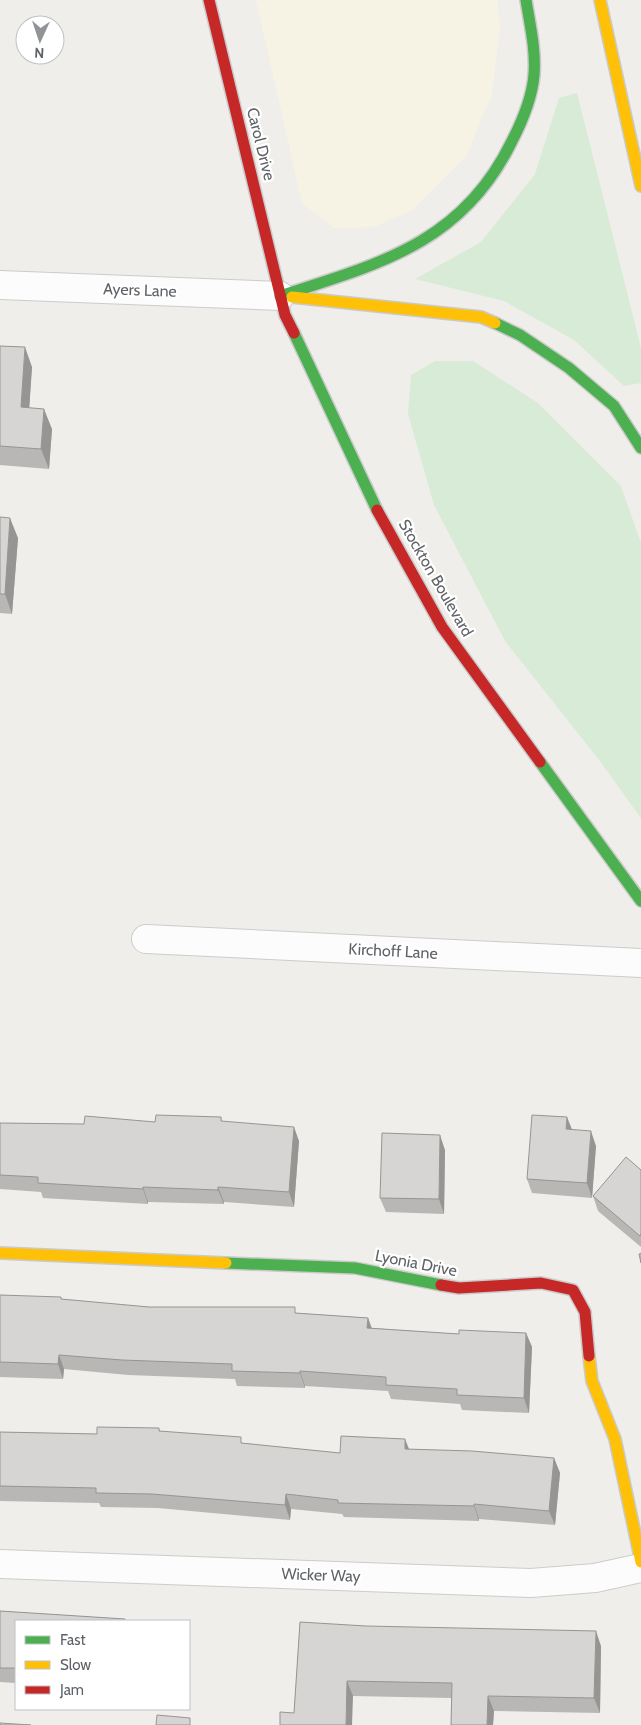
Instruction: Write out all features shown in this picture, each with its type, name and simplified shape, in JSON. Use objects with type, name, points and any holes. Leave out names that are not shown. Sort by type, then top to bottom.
[{"type":"main road","name":"Carol Drive","points":[[209,0],[280,296]]},
{"type":"main road","points":[[280,296],[347,275],[407,251],[439,233],[492,181],[510,151],[533,82],[531,35],[526,0]]},
{"type":"main road","points":[[600,0],[641,186]]},
{"type":"main road","points":[[280,296],[481,317],[520,335],[569,368],[614,406],[641,448]]},
{"type":"main road","name":"Stockton Boulevard","points":[[280,296],[285,315],[377,510],[442,627],[641,901]]},
{"type":"main road","name":"Lyonia Drive","points":[[0,1253],[355,1268],[459,1288],[542,1283],[572,1290],[585,1312],[592,1381],[615,1439],[641,1562]]},
{"type":"street","name":"Ayers Lane","points":[[0,285],[280,296]]},
{"type":"street","name":"Kirchoff Lane","points":[[146,939],[641,962]]},
{"type":"street","name":"Wicker Way","points":[[0,1564],[531,1583],[595,1578],[641,1568]]},
{"type":"shaded area","points":[[256,0],[497,0],[500,28],[492,94],[466,156],[412,210],[374,227],[333,228],[302,203]]},
{"type":"green space","points":[[577,93],[641,348],[641,383],[624,386],[574,340],[504,301],[415,279],[481,242],[535,174],[559,98]]},
{"type":"green space","points":[[435,361],[473,361],[538,403],[621,486],[641,543],[641,818],[599,760],[505,641],[434,505],[408,414],[411,375]]},
{"type":"building","points":[[0,346],[25,347],[21,407],[44,409],[41,449],[0,446]]},
{"type":"building","points":[[0,517],[10,518],[5,594],[0,594]]},
{"type":"building","points":[[156,1115],[221,1117],[221,1121],[294,1127],[289,1192],[218,1187],[218,1190],[143,1187],[143,1189],[38,1183],[38,1177],[0,1175],[0,1123],[84,1124],[85,1116],[155,1122]]},
{"type":"building","points":[[532,1115],[567,1117],[566,1129],[591,1131],[587,1183],[527,1179]]},
{"type":"building","points":[[382,1133],[440,1135],[439,1199],[380,1198]]},
{"type":"building","points":[[626,1157],[641,1170],[640,1236],[593,1196]]},
{"type":"building","points":[[0,1295],[61,1297],[61,1299],[149,1307],[295,1307],[295,1313],[368,1318],[367,1328],[459,1334],[459,1330],[526,1333],[524,1398],[457,1395],[457,1389],[386,1385],[386,1377],[300,1371],[300,1373],[232,1371],[232,1364],[122,1360],[59,1355],[58,1364],[0,1362]]},
{"type":"building","points":[[97,1427],[159,1428],[159,1431],[241,1437],[241,1443],[340,1453],[341,1436],[405,1439],[405,1449],[472,1451],[554,1458],[549,1511],[474,1504],[474,1506],[338,1503],[338,1500],[286,1494],[285,1505],[152,1494],[96,1493],[96,1488],[0,1486],[0,1432],[97,1434]]},
{"type":"building","points":[[0,1611],[125,1619],[15,1620],[15,1668],[0,1668]]},
{"type":"building","points":[[300,1622],[366,1626],[596,1631],[594,1698],[488,1696],[487,1725],[451,1725],[452,1683],[347,1681],[346,1725],[280,1725],[280,1712],[294,1713]]},
{"type":"building","points":[[157,1715],[190,1718],[190,1725],[156,1725]]},
{"type":"building","points":[[0,1723],[31,1725],[0,1725]]},
{"type":"traffic: fast","points":[[280,296],[384,260],[414,245],[442,227],[468,205],[491,177],[511,143],[529,102],[534,75],[534,56],[526,0]]},
{"type":"traffic: fast","points":[[495,323],[520,335],[569,368],[614,406],[641,448]]},
{"type":"traffic: fast","points":[[294,333],[377,510]]},
{"type":"traffic: fast","points":[[540,762],[641,901]]},
{"type":"traffic: fast","points":[[226,1263],[355,1268],[441,1285]]},
{"type":"traffic: slow","points":[[600,0],[641,186]]},
{"type":"traffic: slow","points":[[292,297],[481,317],[495,323]]},
{"type":"traffic: slow","points":[[0,1253],[226,1263]]},
{"type":"traffic: slow","points":[[589,1356],[592,1381],[615,1439],[641,1562]]},
{"type":"traffic: jam","points":[[209,0],[285,315],[294,333]]},
{"type":"traffic: jam","points":[[377,510],[442,627],[540,762]]},
{"type":"traffic: jam","points":[[441,1285],[459,1288],[541,1283],[573,1290],[585,1312],[589,1356]]}]
